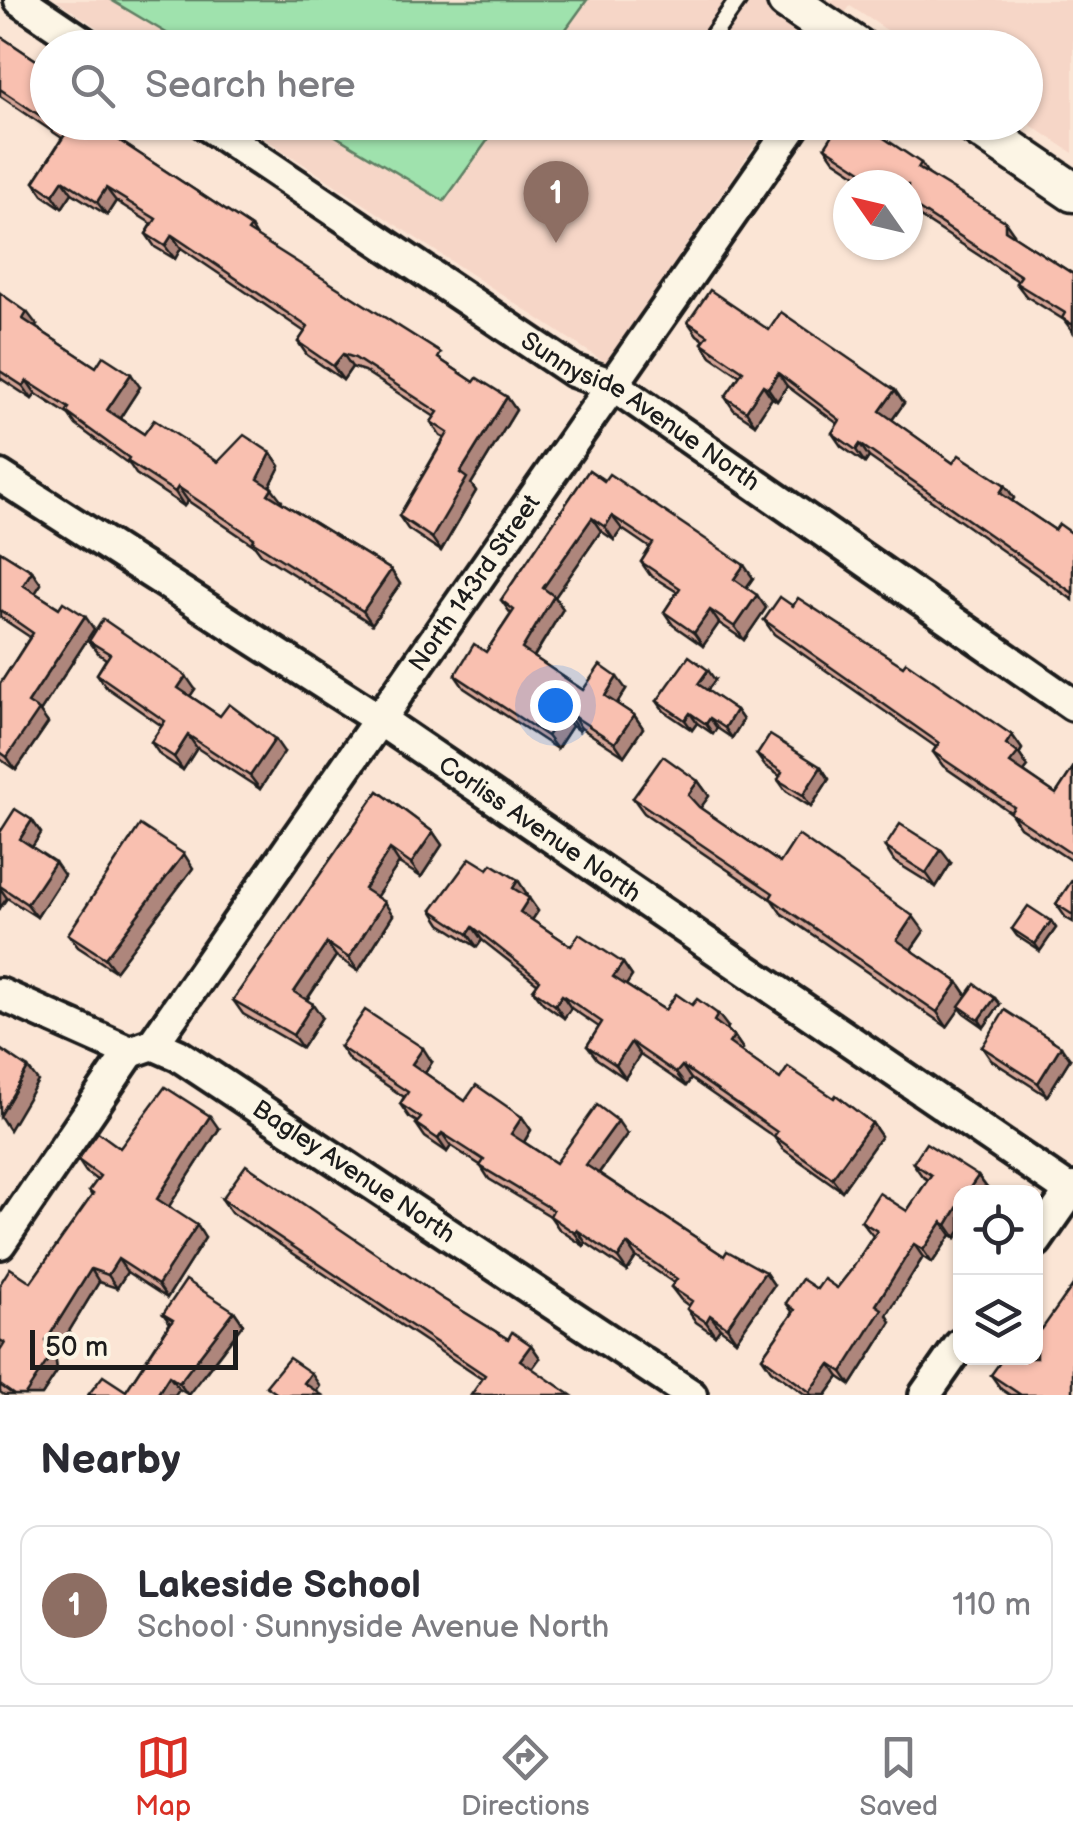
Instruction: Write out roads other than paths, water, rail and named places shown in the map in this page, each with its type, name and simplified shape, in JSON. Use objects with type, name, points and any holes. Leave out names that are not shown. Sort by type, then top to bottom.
[{"type":"street","points":[[20,0],[64,30]]},
{"type":"street","points":[[787,0],[829,30]]},
{"type":"street","name":"Sunnyside Avenue North","points":[[230,140],[573,370],[613,386],[1073,705]]},
{"type":"street","name":"North 143rd Street","points":[[0,1243],[380,720],[784,140]]},
{"type":"street","points":[[996,140],[1073,192]]},
{"type":"street","name":"Corliss Avenue North","points":[[0,476],[380,720],[1072,1191]]},
{"type":"street","name":"Bagley Avenue North","points":[[0,994],[196,1065],[690,1395]]},
{"type":"street","points":[[1043,1230],[1072,1191]]},
{"type":"street","points":[[924,1395],[953,1355]]},
{"type":"lane","points":[[717,30],[738,0]]},
{"type":"place","name":"Lakeside School","points":[[556,243]]}]
